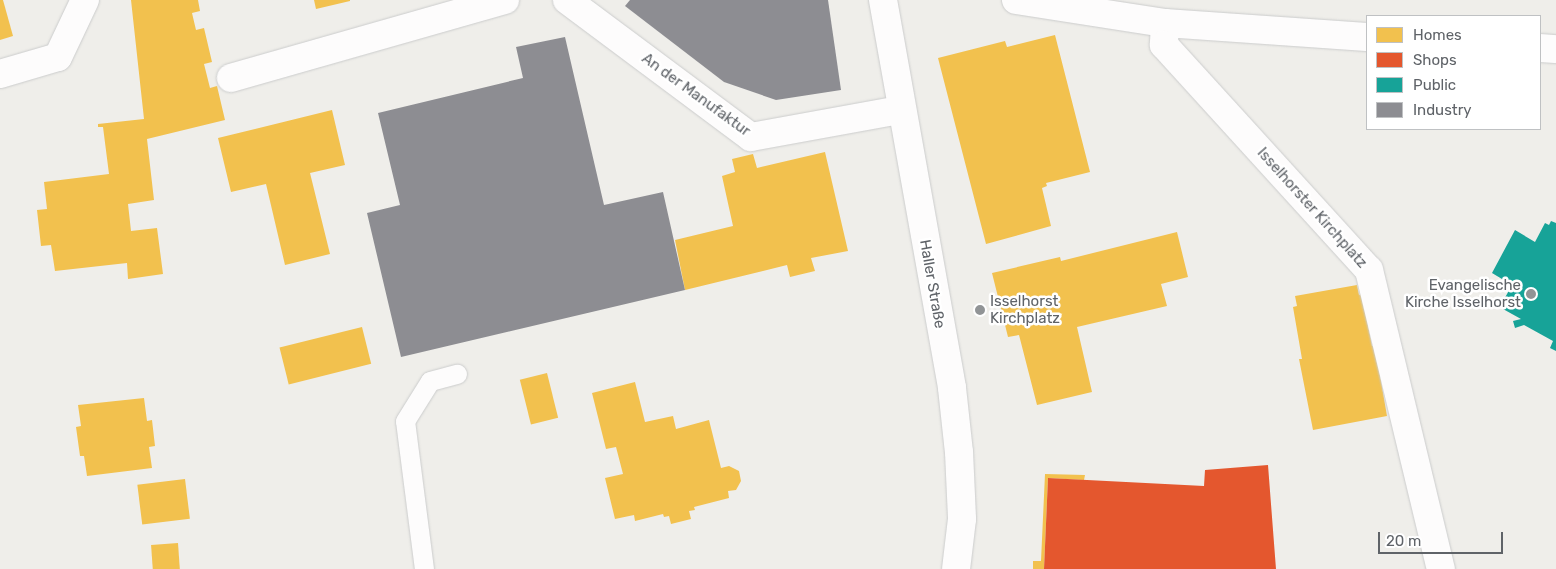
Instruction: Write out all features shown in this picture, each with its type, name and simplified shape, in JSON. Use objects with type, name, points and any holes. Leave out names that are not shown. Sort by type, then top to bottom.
[{"type":"street","points":[[0,74],[58,57],[85,0]]},
{"type":"street","points":[[231,78],[506,0]]},
{"type":"street","name":"An der Manufaktur","points":[[568,0],[751,137],[900,110]]},
{"type":"street","name":"Haller Straße","points":[[883,0],[900,110],[952,388],[962,520],[956,569]]},
{"type":"street","points":[[1016,0],[1165,23],[1366,37]]},
{"type":"street","name":"Isselhorster Kirchplatz","points":[[1165,23],[1164,45],[1369,270],[1441,569]]},
{"type":"street","points":[[1541,48],[1556,49]]},
{"type":"lane","points":[[424,569],[405,421],[430,382],[458,374]]},
{"type":"building: Homes","points":[[0,0],[3,0],[13,36],[0,40]]},
{"type":"building: Homes","points":[[131,0],[198,0],[200,11],[192,13],[196,30],[204,28],[212,62],[204,64],[210,88],[217,86],[225,120],[147,139],[154,200],[128,204],[131,231],[157,228],[163,274],[128,279],[127,263],[55,271],[51,245],[41,246],[37,210],[47,209],[44,182],[109,174],[103,127],[98,127],[98,124],[144,119]]},
{"type":"building: Homes","points":[[314,0],[350,0],[350,1],[316,9]]},
{"type":"building: Homes","points":[[1055,35],[1090,172],[1046,183],[1047,186],[1042,188],[1051,226],[986,244],[938,58],[1005,41],[1007,47]]},
{"type":"building: Homes","points":[[332,110],[345,165],[310,173],[330,254],[285,265],[266,184],[231,192],[218,138]]},
{"type":"building: Homes","points":[[825,152],[848,251],[811,258],[815,271],[790,277],[787,265],[685,290],[675,240],[733,226],[722,176],[735,172],[732,159],[753,154],[757,168]]},
{"type":"building: Homes","points":[[1177,232],[1188,277],[1161,284],[1167,306],[1077,327],[1092,392],[1037,405],[1019,335],[1008,337],[992,273],[1060,257],[1061,261]]},
{"type":"building: Homes","points":[[1357,285],[1359,295],[1362,294],[1372,346],[1375,346],[1387,416],[1313,430],[1299,359],[1302,359],[1293,307],[1297,306],[1295,296]]},
{"type":"building: Homes","points":[[362,327],[371,364],[289,384],[280,348]]},
{"type":"building: Homes","points":[[547,373],[558,418],[531,424],[520,380]]},
{"type":"building: Homes","points":[[635,382],[645,422],[673,416],[676,429],[709,420],[721,468],[729,466],[739,471],[741,481],[736,490],[728,491],[729,498],[694,507],[695,510],[689,511],[691,519],[671,524],[669,516],[664,517],[663,514],[635,521],[634,515],[615,519],[605,478],[623,474],[616,447],[606,449],[592,393]]},
{"type":"building: Homes","points":[[144,398],[147,421],[152,420],[155,446],[149,447],[152,468],[87,476],[84,456],[80,456],[76,427],[81,426],[78,405]]},
{"type":"building: Homes","points":[[1045,474],[1085,475],[1084,480],[1048,478],[1044,569],[1033,569],[1033,561],[1041,561]]},
{"type":"building: Homes","points":[[185,479],[190,519],[142,525],[137,485]]},
{"type":"building: Homes","points":[[178,543],[180,569],[153,569],[151,545]]},
{"type":"building: Shops","points":[[1268,465],[1276,569],[1044,569],[1048,478],[1204,486],[1205,470]]},
{"type":"building: Public","name":"Evangelische Kirche Isselhorst","points":[[1551,221],[1556,223],[1556,351],[1550,348],[1553,341],[1524,325],[1515,328],[1513,321],[1521,319],[1503,309],[1506,305],[1502,303],[1512,285],[1492,273],[1515,230],[1535,242],[1545,223],[1549,225]]},
{"type":"building: Industry","points":[[630,0],[828,0],[841,90],[776,100],[724,82],[625,6]]},
{"type":"building: Industry","points":[[565,37],[604,205],[663,192],[685,290],[401,357],[367,213],[400,205],[378,113],[523,78],[516,47]]},
{"type":"place","name":"Evangelische Kirche Isselhorst","points":[[1531,294]]},
{"type":"place","name":"Isselhorst Kirchplatz","points":[[980,310]]}]
